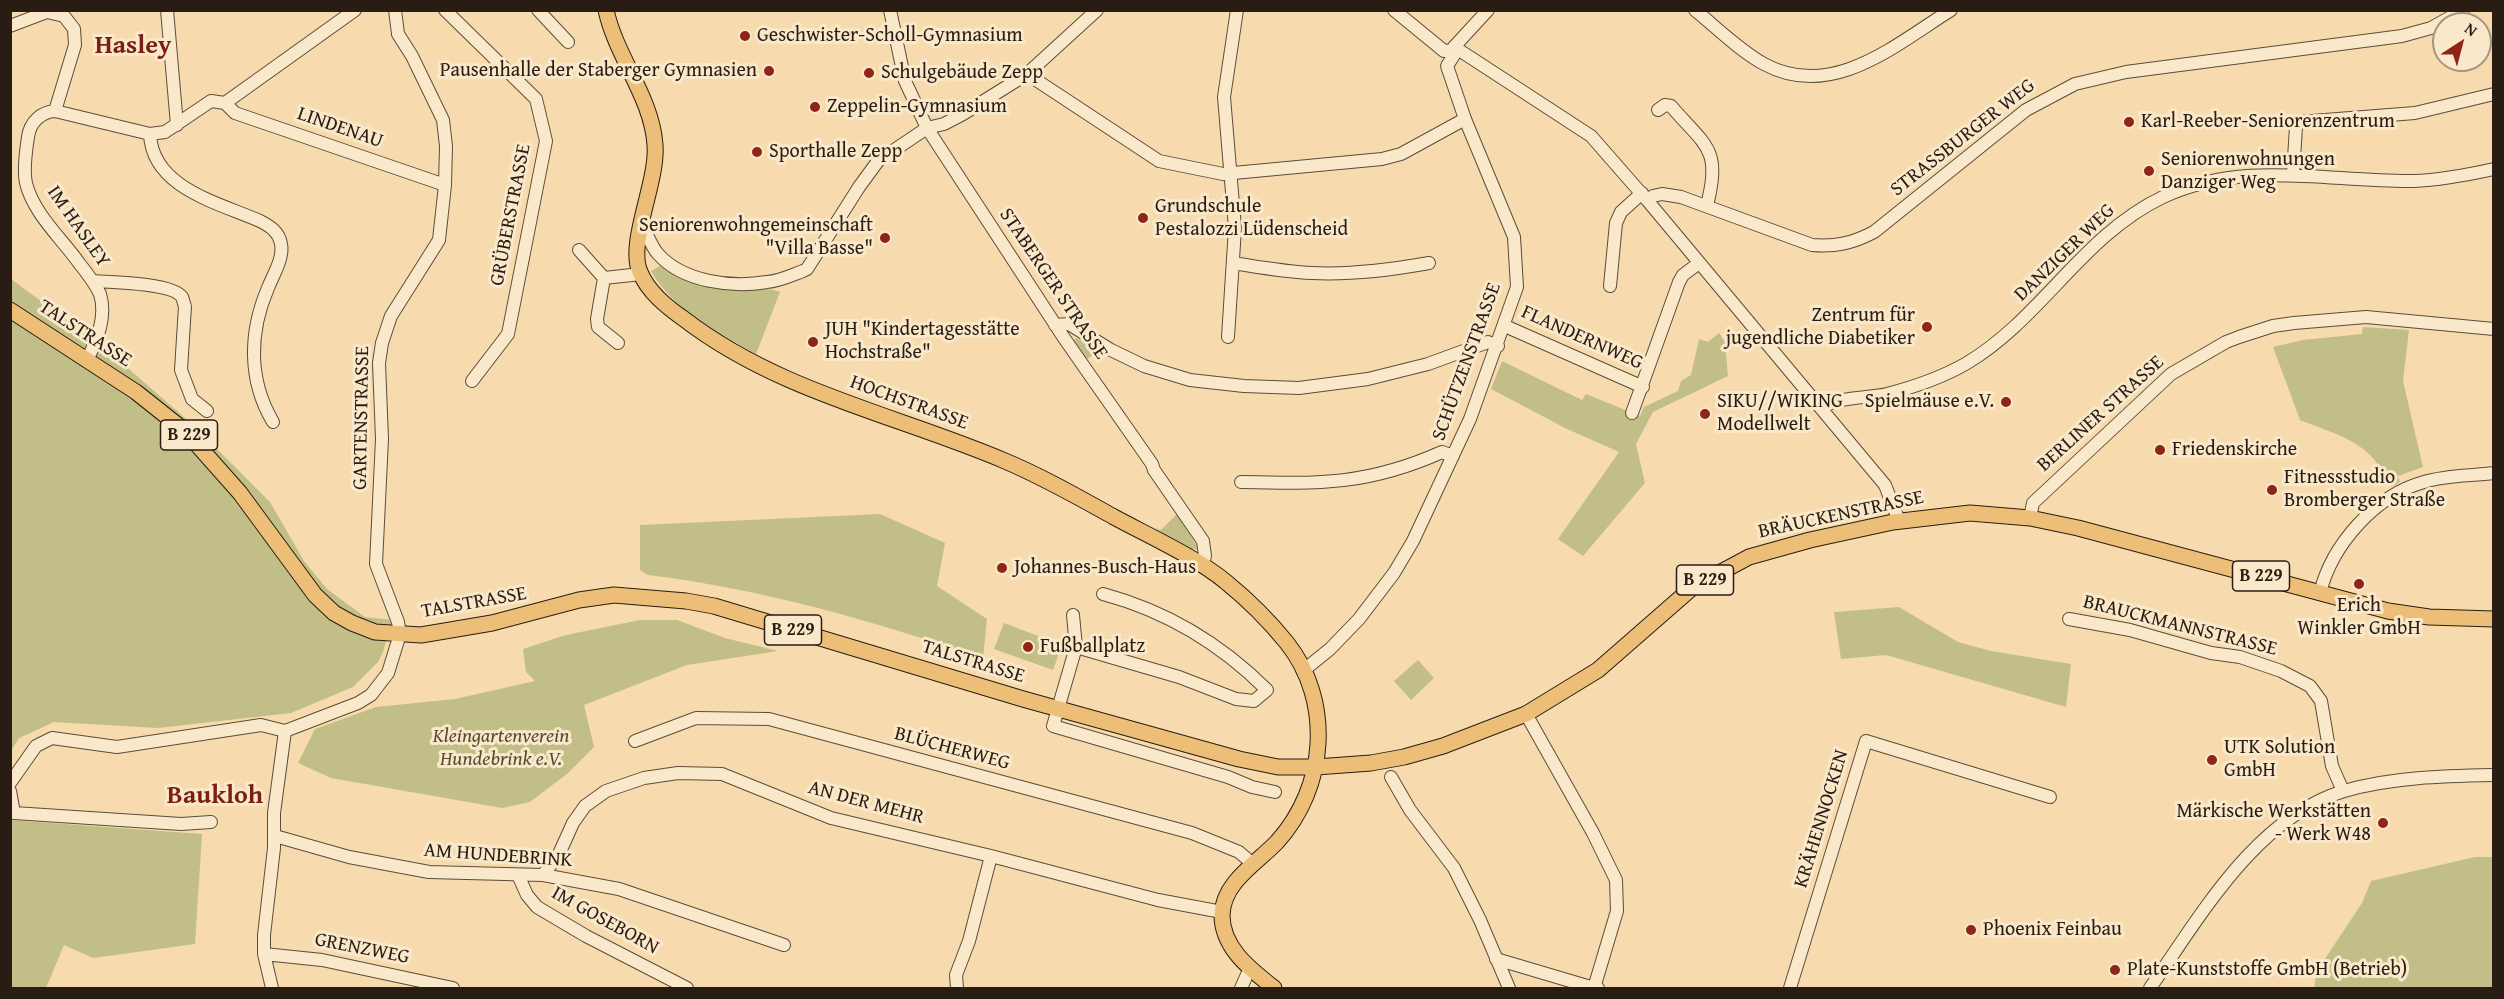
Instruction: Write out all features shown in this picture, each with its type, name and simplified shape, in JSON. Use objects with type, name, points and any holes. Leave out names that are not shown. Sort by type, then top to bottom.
[{"type":"main road","points":[[606,10],[611,28],[653,129],[656,147],[654,173],[637,255],[640,274]]},
{"type":"main road","name":"HOCHSTRASSE","points":[[640,274],[658,298],[678,315],[745,359],[795,383],[964,445],[1035,474],[1202,566],[1226,581],[1287,643],[1304,670],[1313,692],[1318,725],[1316,768],[1289,826],[1275,844],[1229,891],[1222,912]]},
{"type":"main road","name":"TALSTRASSE","points":[[10,310],[144,399],[185,431],[240,492],[290,563],[325,606],[352,623],[375,632],[434,633],[492,623],[579,600],[614,595],[664,598],[714,606],[1057,708],[1239,759],[1278,767],[1316,768]]},
{"type":"main road","name":"BRÄUCKENSTRASSE","points":[[1316,768],[1371,763],[1404,757],[1443,746],[1526,714],[1598,670],[1685,594],[1733,563],[1749,556],[1810,540],[1899,521],[1970,513],[2030,518],[2078,528],[2388,611],[2428,617],[2493,619]]},
{"type":"main road","points":[[1222,912],[1225,934],[1230,945],[1250,968],[1274,988]]},
{"type":"street","points":[[167,10],[177,125]]},
{"type":"street","points":[[10,26],[47,12],[64,16],[74,29],[75,45],[55,111],[150,135],[165,132],[211,101],[225,103],[355,10]]},
{"type":"street","name":"GARTENSTRASSE","points":[[395,10],[398,34],[412,56],[442,120],[446,146],[445,185],[439,240],[391,316],[382,343],[379,363],[381,459],[376,564],[398,622],[400,634]]},
{"type":"street","name":"GRÜBERSTRASSE","points":[[445,10],[536,99],[546,141],[508,334],[472,381]]},
{"type":"street","points":[[538,10],[568,42]]},
{"type":"street","name":"STABERGER STRASSE","points":[[890,10],[905,81],[927,128],[1055,326],[1203,541],[1205,556],[1202,566]]},
{"type":"street","points":[[642,224],[653,247],[662,258],[678,269],[702,279],[745,284],[767,283],[803,272],[816,256],[878,161],[927,128],[944,124],[963,114],[1027,74],[1097,10]]},
{"type":"street","points":[[1228,338],[1235,228],[1224,97],[1237,10]]},
{"type":"street","points":[[1394,10],[1444,51],[1459,50],[1591,136],[1645,196],[1885,485],[1899,521]]},
{"type":"street","points":[[1453,51],[1453,48],[1488,10]]},
{"type":"street","points":[[1695,10],[1763,63],[1785,73],[1815,77],[1829,76],[1857,68],[1950,10]]},
{"type":"street","name":"STRASSBURGER WEG","points":[[1645,196],[1671,194],[1707,205],[1812,245],[1838,245],[1852,242],[1874,232],[2026,110],[2075,84],[2126,72],[2402,36],[2431,28],[2463,10]]},
{"type":"street","name":"SCHÜTZENSTRASSE","points":[[1304,670],[1339,640],[1394,573],[1423,524],[1498,346],[1517,287],[1514,237],[1465,119],[1447,66],[1454,55],[1453,51]]},
{"type":"street","points":[[1027,74],[1159,161],[1230,174],[1382,159],[1401,154],[1465,119]]},
{"type":"street","points":[[2293,174],[2296,127],[2299,123],[2415,113],[2493,94]]},
{"type":"street","name":"LINDENAU","points":[[225,103],[235,113],[445,185]]},
{"type":"street","points":[[1658,110],[1663,105],[1671,106],[1710,151],[1713,173],[1707,205]]},
{"type":"street","name":"IM HASLEY","points":[[55,111],[47,111],[40,116],[29,130],[26,184],[39,210],[93,281],[102,305],[102,321],[96,342],[87,360]]},
{"type":"street","points":[[150,135],[151,147],[157,161],[179,185],[272,227],[278,235],[281,252],[261,304],[253,347],[255,376],[273,422]]},
{"type":"street","name":"DANZIGER WEG","points":[[1821,408],[1832,402],[1904,389],[1945,374],[1977,357],[2018,326],[2110,230],[2163,197],[2191,186],[2221,178],[2262,173],[2411,181],[2436,180],[2493,169]]},
{"type":"street","points":[[1610,286],[1616,223],[1621,212],[1645,196]]},
{"type":"street","points":[[579,250],[604,278]]},
{"type":"street","points":[[1233,263],[1334,274],[1381,271],[1429,263]]},
{"type":"street","points":[[1632,413],[1679,282],[1683,275],[1699,263]]},
{"type":"street","points":[[604,278],[640,274]]},
{"type":"street","points":[[604,278],[597,319],[598,327],[618,343]]},
{"type":"street","points":[[93,281],[119,282],[166,289],[183,298],[185,306],[181,370],[192,399],[207,411]]},
{"type":"street","name":"BERLINER STRASSE","points":[[2030,518],[2032,503],[2143,399],[2171,374],[2226,342],[2273,326],[2326,319],[2377,318],[2493,329]]},
{"type":"street","points":[[1055,326],[1070,324],[1102,345],[1144,366],[1190,380],[1244,386],[1299,388],[1349,382],[1399,372],[1488,342],[1498,346]]},
{"type":"street","name":"FLANDERNWEG","points":[[1505,326],[1643,387]]},
{"type":"street","points":[[1241,482],[1313,484],[1353,480],[1404,468],[1442,452],[1453,456]]},
{"type":"street","points":[[2320,593],[2329,567],[2350,536],[2367,516],[2394,494],[2435,479],[2493,473]]},
{"type":"street","points":[[1076,646],[1179,677],[1236,699],[1254,701],[1267,690],[1229,655],[1185,626],[1125,600],[1103,594]]},
{"type":"street","points":[[1073,615],[1076,646],[1053,726],[1275,792]]},
{"type":"street","name":"BRAUCKMANNSTRASSE","points":[[2069,619],[2130,630],[2211,653],[2240,657],[2281,671],[2310,686],[2321,701],[2332,766],[2343,791]]},
{"type":"street","points":[[10,783],[36,746],[52,738],[117,747],[261,725],[285,731],[358,703],[371,695],[388,673],[400,634]]},
{"type":"street","points":[[1496,959],[1596,988],[1617,911],[1616,880],[1593,832],[1526,714]]},
{"type":"street","name":"BLÜCHERWEG","points":[[635,741],[696,718],[770,719],[1192,833],[1239,852],[1253,864]]},
{"type":"street","points":[[272,988],[264,954],[275,836],[274,813],[285,731]]},
{"type":"street","name":"KRÄHENNOCKEN","points":[[1790,988],[1866,741],[2050,797]]},
{"type":"street","name":"AN DER MEHR","points":[[543,875],[559,854],[573,823],[585,806],[606,791],[644,777],[678,773],[722,774],[831,818],[991,856],[1158,900],[1222,912]]},
{"type":"street","points":[[2150,988],[2249,852],[2283,823],[2311,806],[2343,791],[2397,782],[2493,775]]},
{"type":"street","points":[[1391,777],[1410,810],[1454,868],[1480,920],[1509,988]]},
{"type":"street","points":[[10,791],[14,813],[182,824],[210,822]]},
{"type":"street","name":"AM HUNDEBRINK","points":[[275,836],[368,861],[429,872],[543,875],[619,889],[784,945]]},
{"type":"street","points":[[957,988],[956,975],[969,941],[991,856]]},
{"type":"street","name":"IM GOSEBORN","points":[[518,875],[526,895],[537,907],[586,936],[687,988]]},
{"type":"street","name":"GRENZWEG","points":[[264,954],[322,960],[453,988]]},
{"type":"street","points":[[1241,988],[1250,968]]},
{"type":"green space","points":[[660,266],[679,277],[711,287],[733,290],[767,289],[780,292],[756,354],[698,320],[672,298],[651,271]]},
{"type":"green space","points":[[11,279],[106,349],[193,425],[270,502],[304,561],[327,589],[365,617],[392,620],[378,662],[353,687],[291,713],[158,728],[54,722],[19,738],[11,751]]},
{"type":"green space","points":[[2363,327],[2409,330],[2403,381],[2423,467],[2398,476],[2400,482],[2391,487],[2383,472],[2364,450],[2342,437],[2300,420],[2273,347],[2303,340],[2362,334]]},
{"type":"green space","points":[[1719,333],[1725,342],[1728,376],[1653,412],[1636,444],[1645,483],[1583,556],[1558,539],[1619,452],[1565,428],[1491,389],[1502,361],[1582,400],[1586,394],[1640,416],[1644,407],[1678,391],[1681,381],[1691,375],[1699,339],[1708,342]]},
{"type":"green space","points":[[1077,338],[1099,351],[1087,359],[1073,340]]},
{"type":"green space","points":[[880,514],[945,543],[937,586],[987,619],[983,659],[860,619],[818,608],[733,589],[648,575],[640,570],[640,525]]},
{"type":"green space","points":[[1177,514],[1198,548],[1190,551],[1155,528],[1161,530]]},
{"type":"green space","points":[[1899,607],[1958,642],[1991,651],[2071,664],[2066,707],[1886,655],[1841,659],[1834,612]]},
{"type":"green space","name":"Kleingartenverein Hundebrink e.V.","points":[[640,620],[677,620],[725,638],[778,651],[687,665],[584,705],[594,747],[567,774],[530,802],[502,808],[331,778],[298,763],[315,729],[376,707],[455,699],[535,681],[526,672],[523,649],[566,635]]},
{"type":"green space","name":"Fußballplatz","points":[[1004,623],[1062,645],[1053,670],[994,649]]},
{"type":"green space","points":[[1418,660],[1434,678],[1411,700],[1394,681]]},
{"type":"green space","points":[[10,820],[202,834],[195,944],[93,958],[64,945],[46,988],[11,988]]},
{"type":"green space","points":[[2475,857],[2493,857],[2493,988],[2314,988],[2317,971],[2362,903],[2371,881]]},
{"type":"place","name":"Geschwister-Scholl-Gymnasium","points":[[745,36]]},
{"type":"place","name":"Pausenhalle der Staberger Gymnasien","points":[[769,71]]},
{"type":"place","name":"Schulgebäude Zepp","points":[[869,73]]},
{"type":"place","name":"Zeppelin-Gymnasium","points":[[815,107]]},
{"type":"place","name":"Karl-Reeber-Seniorenzentrum","points":[[2129,122]]},
{"type":"place","name":"Sporthalle Zepp","points":[[757,152]]},
{"type":"place","name":"Seniorenwohnungen Danziger Weg","points":[[2149,171]]},
{"type":"place","name":"Grundschule Pestalozzi Lüdenscheid","points":[[1143,218]]},
{"type":"place","name":"Seniorenwohngemeinschaft \"Villa Basse\"","points":[[885,238]]},
{"type":"place","name":"Zentrum für jugendliche Diabetiker","points":[[1927,327]]},
{"type":"place","name":"JUH \"Kindertagesstätte Hochstraße\"","points":[[813,342]]},
{"type":"place","name":"Spielmäuse e.V.","points":[[2006,402]]},
{"type":"place","name":"SIKU//WIKING Modellwelt","points":[[1705,414]]},
{"type":"place","name":"Friedenskirche","points":[[2160,450]]},
{"type":"place","name":"Fitnessstudio Bromberger Straße","points":[[2272,490]]},
{"type":"place","name":"Johannes-Busch-Haus","points":[[1002,568]]},
{"type":"place","name":"Erich Winkler GmbH","points":[[2359,584]]},
{"type":"place","name":"Fußballplatz","points":[[1028,647]]},
{"type":"place","name":"UTK Solution GmbH","points":[[2212,760]]},
{"type":"place","name":"Märkische Werkstätten - Werk W48","points":[[2383,823]]},
{"type":"place","name":"Phoenix Feinbau","points":[[1971,930]]},
{"type":"place","name":"Plate-Kunststoffe GmbH (Betrieb)","points":[[2115,970]]},
{"type":"district","name":"Hasley","points":[[133,46]]},
{"type":"district","name":"Baukloh","points":[[215,796]]}]
